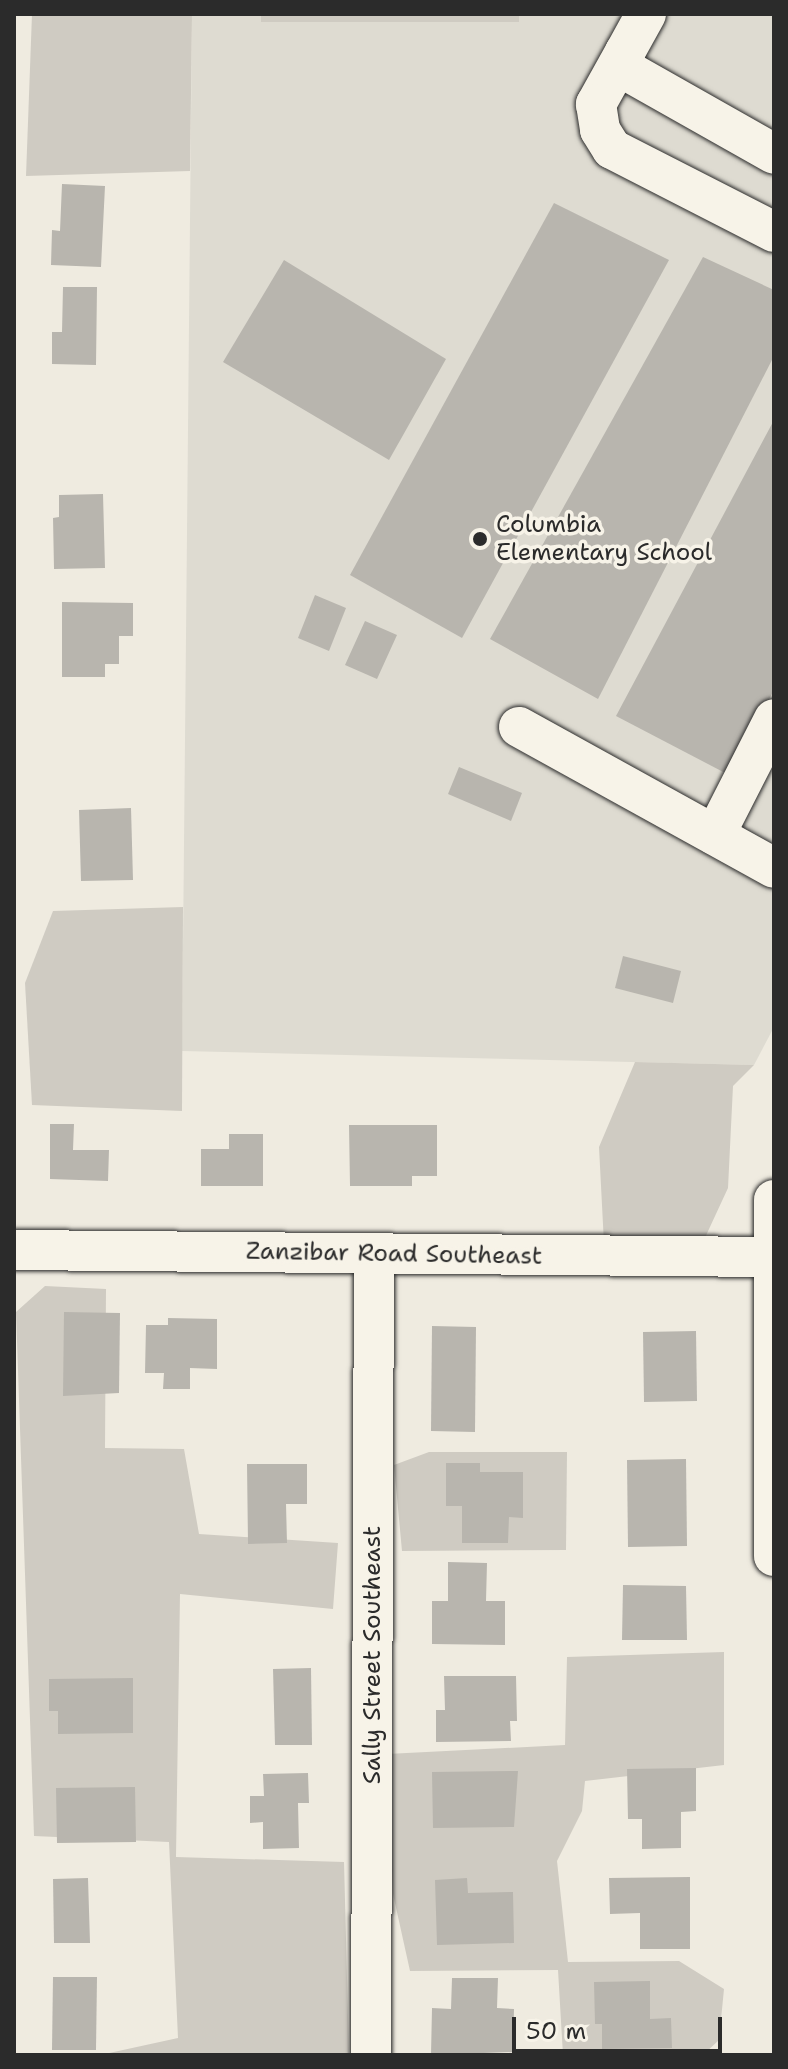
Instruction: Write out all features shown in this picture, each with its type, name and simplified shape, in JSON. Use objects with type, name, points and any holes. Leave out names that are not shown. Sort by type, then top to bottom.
[{"type":"street","points":[[646,14],[596,104],[600,130],[612,149],[774,232]]},
{"type":"street","points":[[625,52],[624,69],[636,79],[774,154]]},
{"type":"street","points":[[715,835],[774,719]]},
{"type":"street","points":[[519,727],[774,868]]},
{"type":"street","points":[[774,1200],[774,1556]]},
{"type":"street","name":"Zanzibar Road Southeast","points":[[14,1250],[772,1257]]},
{"type":"street","name":"Sally Street Southeast","points":[[371,2055],[374,1254]]},
{"type":"shaded area","points":[[32,14],[192,14],[190,171],[26,176]]},
{"type":"shaded area","name":"Columbia Elementary School","points":[[192,14],[774,14],[774,1027],[754,1065],[182,1051]]},
{"type":"shaded area","points":[[261,14],[519,14],[519,22],[261,22]]},
{"type":"shaded area","points":[[183,907],[182,1111],[32,1105],[25,983],[53,911]]},
{"type":"shaded area","points":[[635,1062],[754,1065],[733,1086],[728,1188],[703,1242],[604,1244],[599,1147]]},
{"type":"shaded area","points":[[45,1286],[106,1289],[105,1448],[184,1449],[199,1534],[338,1543],[333,1609],[180,1594],[176,1857],[344,1862],[349,2055],[100,2055],[178,2038],[169,1842],[34,1836],[16,1312]]},
{"type":"shaded area","points":[[429,1452],[567,1452],[566,1550],[402,1551],[394,1465]]},
{"type":"shaded area","points":[[724,1652],[724,1765],[585,1781],[582,1811],[557,1861],[568,1962],[679,1961],[724,1989],[719,2040],[703,2055],[563,2055],[558,1970],[410,1971],[393,1894],[387,1754],[565,1745],[567,1657]]},
{"type":"building","points":[[62,184],[105,186],[101,267],[51,265],[52,230],[60,231]]},
{"type":"building","points":[[554,203],[669,260],[462,638],[350,575]]},
{"type":"building","points":[[703,257],[774,290],[774,356],[598,699],[490,639]]},
{"type":"building","points":[[284,260],[446,359],[389,460],[223,362]]},
{"type":"building","points":[[63,287],[97,287],[96,365],[52,364],[52,332],[62,332]]},
{"type":"building","points":[[774,420],[774,690],[729,775],[616,716]]},
{"type":"building","points":[[103,494],[105,568],[54,569],[53,518],[59,517],[59,495]]},
{"type":"building","points":[[315,595],[346,608],[329,651],[298,638]]},
{"type":"building","points":[[62,602],[133,603],[133,636],[119,636],[119,664],[105,664],[105,677],[62,677]]},
{"type":"building","points":[[365,621],[397,635],[377,679],[345,665]]},
{"type":"building","points":[[459,767],[522,793],[511,821],[448,794]]},
{"type":"building","points":[[131,808],[133,880],[81,881],[79,810]]},
{"type":"building","points":[[623,956],[681,971],[673,1003],[615,988]]},
{"type":"building","points":[[50,1124],[74,1124],[73,1150],[109,1150],[108,1181],[50,1179]]},
{"type":"building","points":[[349,1125],[437,1125],[437,1176],[412,1176],[412,1186],[350,1186]]},
{"type":"building","points":[[229,1134],[263,1134],[263,1186],[201,1186],[201,1149],[229,1149]]},
{"type":"building","points":[[64,1312],[120,1313],[119,1393],[63,1396]]},
{"type":"building","points":[[168,1318],[217,1319],[217,1369],[190,1368],[190,1389],[163,1389],[164,1373],[145,1373],[146,1325],[168,1325]]},
{"type":"building","points":[[432,1326],[476,1327],[475,1432],[431,1431]]},
{"type":"building","points":[[696,1331],[697,1401],[644,1402],[643,1332]]},
{"type":"building","points":[[686,1459],[687,1546],[628,1547],[627,1460]]},
{"type":"building","points":[[446,1463],[480,1463],[480,1472],[523,1472],[523,1518],[509,1517],[508,1543],[462,1543],[462,1506],[446,1506]]},
{"type":"building","points":[[247,1464],[307,1464],[307,1504],[286,1504],[287,1543],[248,1544]]},
{"type":"building","points":[[448,1562],[487,1563],[486,1601],[505,1601],[505,1645],[432,1644],[432,1601],[448,1601]]},
{"type":"building","points":[[623,1585],[686,1586],[687,1640],[622,1640]]},
{"type":"building","points":[[311,1668],[312,1745],[275,1745],[273,1669]]},
{"type":"building","points":[[444,1676],[516,1676],[517,1721],[510,1721],[511,1741],[436,1742],[436,1710],[445,1710]]},
{"type":"building","points":[[133,1678],[133,1733],[58,1734],[58,1711],[49,1711],[49,1679]]},
{"type":"building","points":[[696,1768],[696,1811],[681,1812],[681,1848],[642,1849],[642,1819],[628,1819],[627,1769]]},
{"type":"building","points":[[518,1771],[514,1827],[433,1828],[432,1772]]},
{"type":"building","points":[[308,1773],[309,1803],[298,1803],[299,1848],[263,1849],[263,1822],[250,1823],[250,1796],[264,1796],[263,1774]]},
{"type":"building","points":[[135,1787],[136,1842],[57,1843],[56,1788]]},
{"type":"building","points":[[690,1877],[690,1949],[640,1949],[640,1913],[610,1914],[609,1878]]},
{"type":"building","points":[[88,1878],[90,1943],[54,1943],[53,1879]]},
{"type":"building","points":[[467,1878],[468,1893],[513,1892],[514,1943],[437,1945],[435,1880]]},
{"type":"building","points":[[53,1977],[97,1977],[96,2050],[52,2050]]},
{"type":"building","points":[[452,1978],[498,1978],[497,2008],[514,2009],[513,2052],[431,2055],[432,2008],[451,2009]]},
{"type":"building","points":[[650,1981],[650,2019],[671,2018],[672,2048],[602,2049],[602,2024],[595,2024],[594,1982]]},
{"type":"place","name":"Columbia Elementary School","points":[[480,539]]}]
